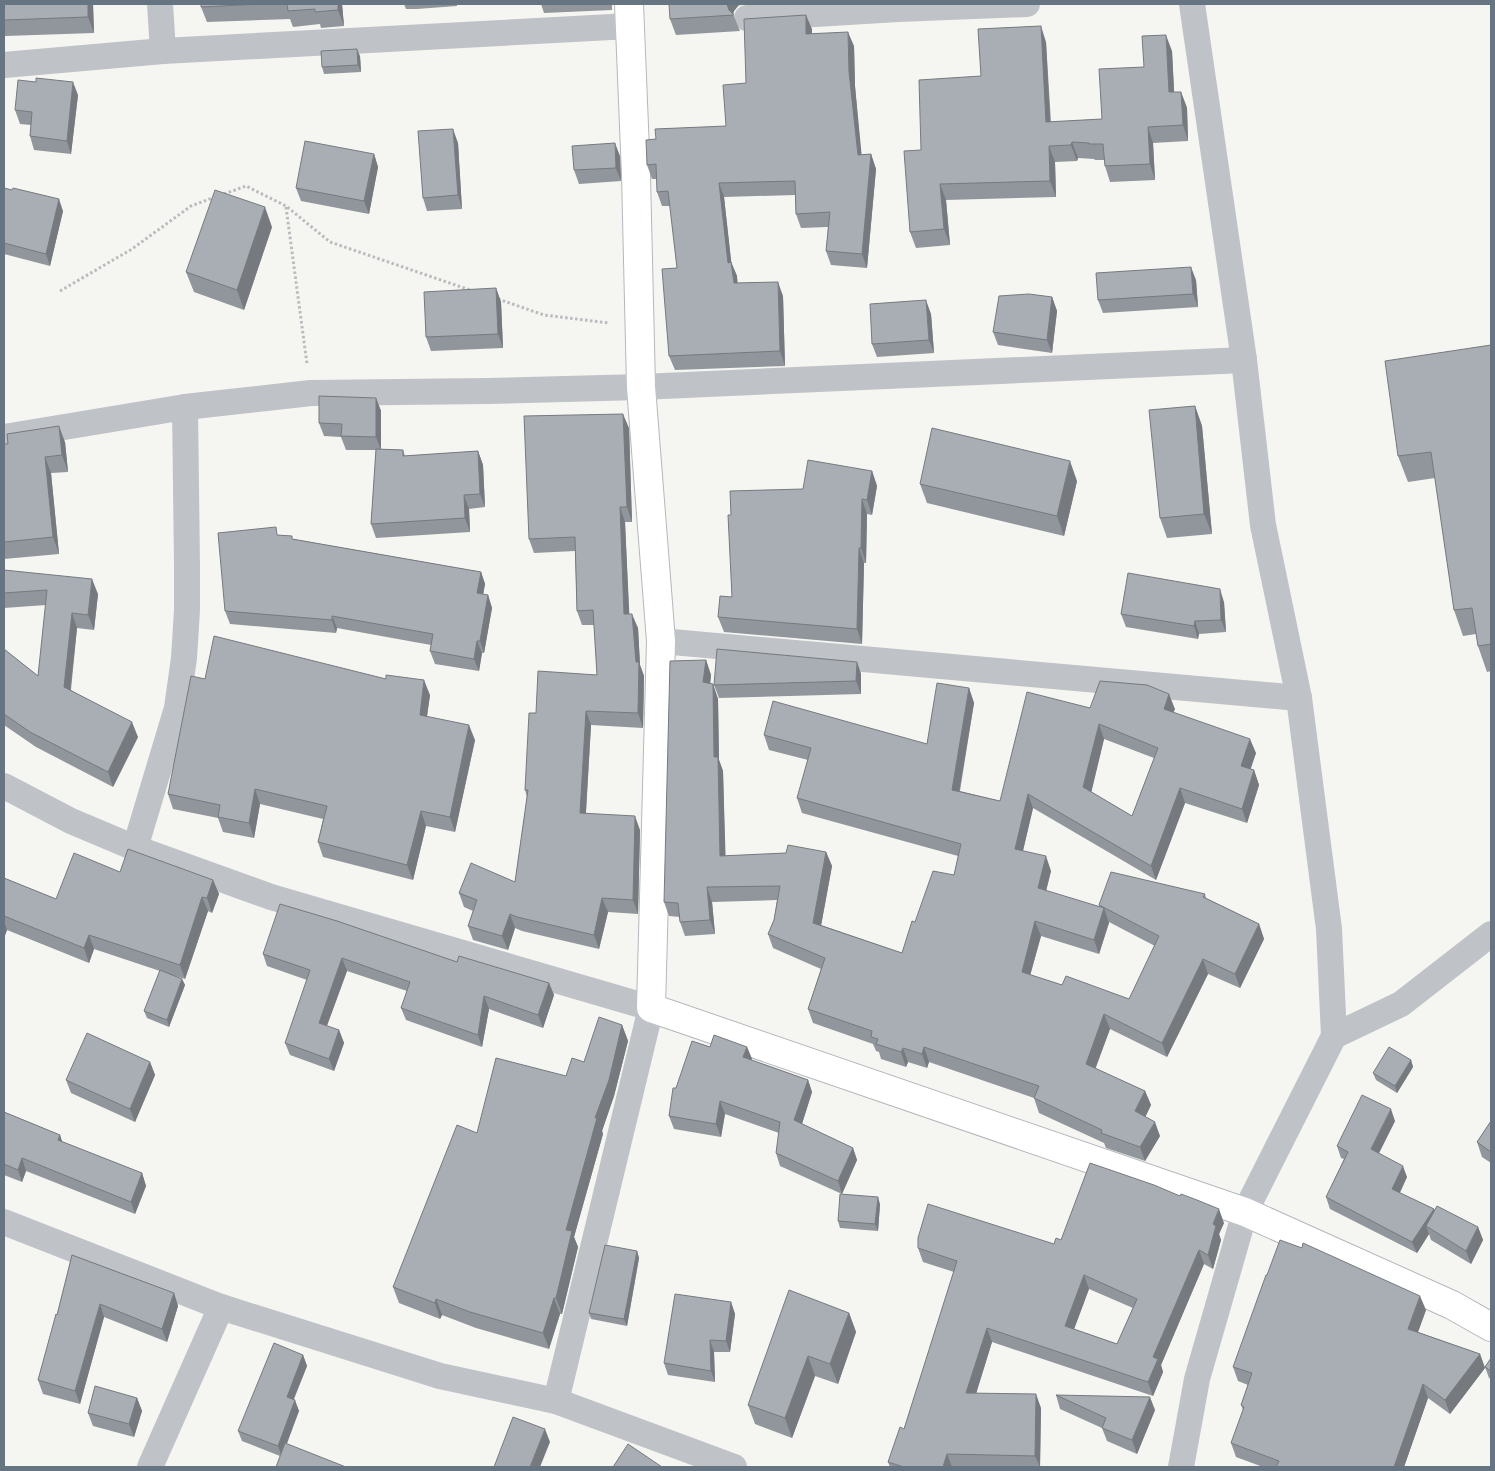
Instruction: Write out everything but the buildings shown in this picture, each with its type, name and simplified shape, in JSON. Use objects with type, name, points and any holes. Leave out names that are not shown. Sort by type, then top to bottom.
[{"type":"street","points":[[160,4],[162,50]]},
{"type":"street","points":[[747,18],[1027,4]]},
{"type":"street","points":[[1181,1467],[1197,1379],[1245,1212],[1334,1036],[1329,929],[1299,698],[1263,525],[1244,360],[1192,4]]},
{"type":"street","points":[[4,65],[162,50],[629,15],[636,176],[641,386],[661,641],[651,1008],[556,1401]]},
{"type":"street","points":[[4,437],[185,407],[311,393],[488,391],[641,386],[1244,360]]},
{"type":"street","points":[[135,848],[177,708],[184,658],[188,566],[185,407]]},
{"type":"street","points":[[661,641],[1299,698]]},
{"type":"street","points":[[4,786],[71,821],[135,848],[271,897],[651,1008],[1245,1212],[1452,1305],[1491,1327]]},
{"type":"street","points":[[1334,1036],[1401,1004],[1491,934]]},
{"type":"street","points":[[4,1222],[221,1307],[440,1376],[556,1401],[734,1467]]},
{"type":"street","points":[[150,1467],[221,1307]]},
{"type":"path","points":[[60,291],[132,249],[191,206],[246,186],[286,206],[330,242],[479,293]]},
{"type":"path","points":[[286,206],[311,393]]},
{"type":"path","points":[[498,299],[544,315],[639,327]]}]
